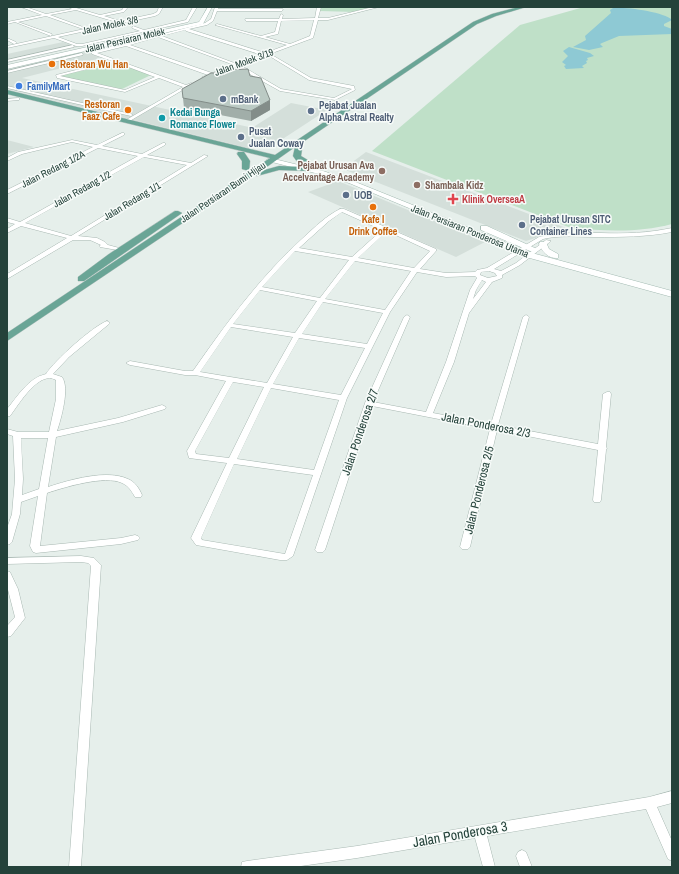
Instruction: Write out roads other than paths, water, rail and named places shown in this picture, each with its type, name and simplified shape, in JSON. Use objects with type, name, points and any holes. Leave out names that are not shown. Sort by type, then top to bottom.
[{"type":"main road","name":"Jalan Persiaran Molek","points":[[7,66],[145,32],[196,22],[204,7]]},
{"type":"main road","name":"Jalan Persiaran Molek","points":[[145,32],[202,22],[210,7]]},
{"type":"main road","name":"Jalan Persiaran Bumi Hijau","points":[[272,153],[300,140],[366,97],[387,80],[476,17],[513,7]]},
{"type":"main road","name":"Jalan Persiaran Bumi Hijau","points":[[7,338],[158,236],[272,153],[358,95],[387,80],[475,23],[494,15],[524,7]]},
{"type":"main road","points":[[7,92],[127,119],[242,152],[272,153]]},
{"type":"main road","points":[[358,95],[366,97]]},
{"type":"main road","points":[[7,96],[242,152],[272,153]]},
{"type":"main road","points":[[300,140],[297,156],[308,166]]},
{"type":"main road","points":[[242,152],[246,161],[247,172],[308,166]]},
{"type":"main road","name":"Jalan Persiaran Ponderosa Utama","points":[[272,153],[351,182],[521,252],[534,248],[672,294]]},
{"type":"main road","name":"Jalan Persiaran Ponderosa Utama","points":[[308,166],[360,178],[555,256],[672,288]]},
{"type":"main road","name":"Jalan Persiaran Bumi Hijau","points":[[7,328],[121,250],[247,172]]},
{"type":"main road","points":[[121,250],[130,250],[158,236]]},
{"type":"main road","points":[[112,267],[126,253],[121,250]]},
{"type":"street","points":[[23,7],[82,28]]},
{"type":"street","points":[[70,7],[120,22],[237,65],[280,90],[335,99],[354,89],[353,87],[310,79],[272,56]]},
{"type":"street","points":[[100,16],[123,11],[126,7]]},
{"type":"street","name":"Jalan Molek 3/8","points":[[7,47],[154,15],[158,13],[161,7]]},
{"type":"street","points":[[7,18],[77,45],[82,45],[145,32],[187,21],[195,7]]},
{"type":"street","name":"Jalan Molek 3/19","points":[[127,119],[210,74],[312,37],[319,7]]},
{"type":"street","points":[[246,20],[317,20],[334,18],[377,7]]},
{"type":"street","points":[[415,7],[423,9]]},
{"type":"street","points":[[186,87],[93,52],[210,23],[217,8],[283,8],[277,33],[260,37]]},
{"type":"street","points":[[245,28],[250,8]]},
{"type":"street","points":[[7,23],[77,9]]},
{"type":"street","points":[[218,25],[290,45]]},
{"type":"street","points":[[186,30],[264,54]]},
{"type":"street","points":[[7,39],[16,43]]},
{"type":"street","points":[[124,44],[210,74]]},
{"type":"street","points":[[7,61],[74,49],[83,53],[7,72]]},
{"type":"street","points":[[117,61],[58,77],[125,90],[159,77]]},
{"type":"street","points":[[7,87],[127,119]]},
{"type":"street","points":[[7,100],[18,98]]},
{"type":"street","points":[[99,146],[122,134]]},
{"type":"street","points":[[7,160],[20,153],[76,141],[192,165]]},
{"type":"street","points":[[144,155],[163,144]]},
{"type":"street","name":"Jalan Redang 1/2A","points":[[7,192],[99,146]]},
{"type":"street","name":"Jalan Redang 1/2","points":[[7,231],[144,155]]},
{"type":"street","name":"Jalan Redang 1/1","points":[[7,277],[206,156]]},
{"type":"street","points":[[195,373],[228,325],[257,288],[293,249],[342,210],[386,229],[434,250],[414,270],[387,312],[368,346],[343,398],[290,554],[287,557],[199,543],[196,538],[268,385],[297,336],[321,300],[353,260],[386,229]]},
{"type":"street","points":[[7,220],[73,238],[76,241],[121,250]]},
{"type":"street","points":[[293,249],[446,275],[479,276],[490,280],[498,278],[500,274],[518,264],[534,248],[556,238],[581,235],[646,234],[672,230]]},
{"type":"street","points":[[429,414],[450,362],[476,286],[479,271],[489,269],[521,252]]},
{"type":"street","points":[[507,259],[518,264]]},
{"type":"street","points":[[489,269],[500,274]]},
{"type":"street","points":[[466,313],[481,296],[490,280]]},
{"type":"street","points":[[476,286],[486,288]]},
{"type":"street","points":[[257,288],[387,312]]},
{"type":"street","points":[[472,294],[481,296]]},
{"type":"street","name":"Jalan Ponderosa 2/7","points":[[320,550],[369,403],[407,317]]},
{"type":"street","name":"Jalan Ponderosa 2/5","points":[[465,547],[494,427],[526,317]]},
{"type":"street","points":[[49,376],[53,368],[61,359],[107,323]]},
{"type":"street","points":[[228,325],[368,346]]},
{"type":"street","points":[[130,363],[343,398]]},
{"type":"street","points":[[7,414],[30,386],[42,377],[57,377],[60,381],[61,392],[42,491],[35,546],[36,550],[121,542],[135,538]]},
{"type":"street","points":[[231,379],[191,451],[192,456],[318,473]]},
{"type":"street","points":[[597,500],[607,394]]},
{"type":"street","name":"Jalan Ponderosa 2/3","points":[[369,403],[603,448]]},
{"type":"street","points":[[7,431],[16,435],[52,435],[120,420],[162,407]]},
{"type":"street","points":[[7,542],[16,514],[18,479],[16,435]]},
{"type":"street","points":[[17,500],[42,491],[86,481],[111,479],[122,480],[131,484],[138,495]]},
{"type":"street","points":[[7,561],[81,559],[91,560],[96,565],[75,867]]},
{"type":"street","points":[[7,575],[13,589],[20,618],[7,633]]},
{"type":"street","name":"Jalan Ponderosa 3","points":[[247,867],[357,852],[672,798]]},
{"type":"street","points":[[649,803],[672,856]]},
{"type":"street","points":[[479,831],[490,867]]},
{"type":"water","points":[[613,8],[627,8],[668,17],[672,20],[664,24],[664,26],[672,29],[672,34],[619,36],[600,44],[603,47],[589,50],[573,47],[586,40],[585,36],[611,13],[610,10]]},
{"type":"water","points":[[569,47],[590,53],[594,56],[587,58],[587,63],[582,66],[584,68],[566,69],[564,66],[566,65],[562,62],[568,56],[563,51]]},
{"type":"place","name":"Restoran Wu Han","points":[[52,64]]},
{"type":"place","name":"FamilyMart","points":[[19,86]]},
{"type":"place","name":"mBank","points":[[223,99]]},
{"type":"place","name":"Restoran Faaz Cafe","points":[[128,110]]},
{"type":"place","name":"Pejabat Jualan Alpha Astral Realty","points":[[311,111]]},
{"type":"place","name":"Kedai Bunga Romance Flower","points":[[162,118]]},
{"type":"place","name":"Pusat Jualan Coway","points":[[241,137]]},
{"type":"place","name":"Pejabat Urusan Ava Accelvantage Academy","points":[[382,171]]},
{"type":"place","name":"Shambala Kidz","points":[[417,185]]},
{"type":"place","name":"UOB","points":[[346,195]]},
{"type":"place","name":"Klinik OverseaA","points":[[453,199]]},
{"type":"place","name":"Kafe I Drink Coffee","points":[[373,207]]},
{"type":"place","name":"Pejabat Urusan SITC Container Lines","points":[[522,225]]}]
